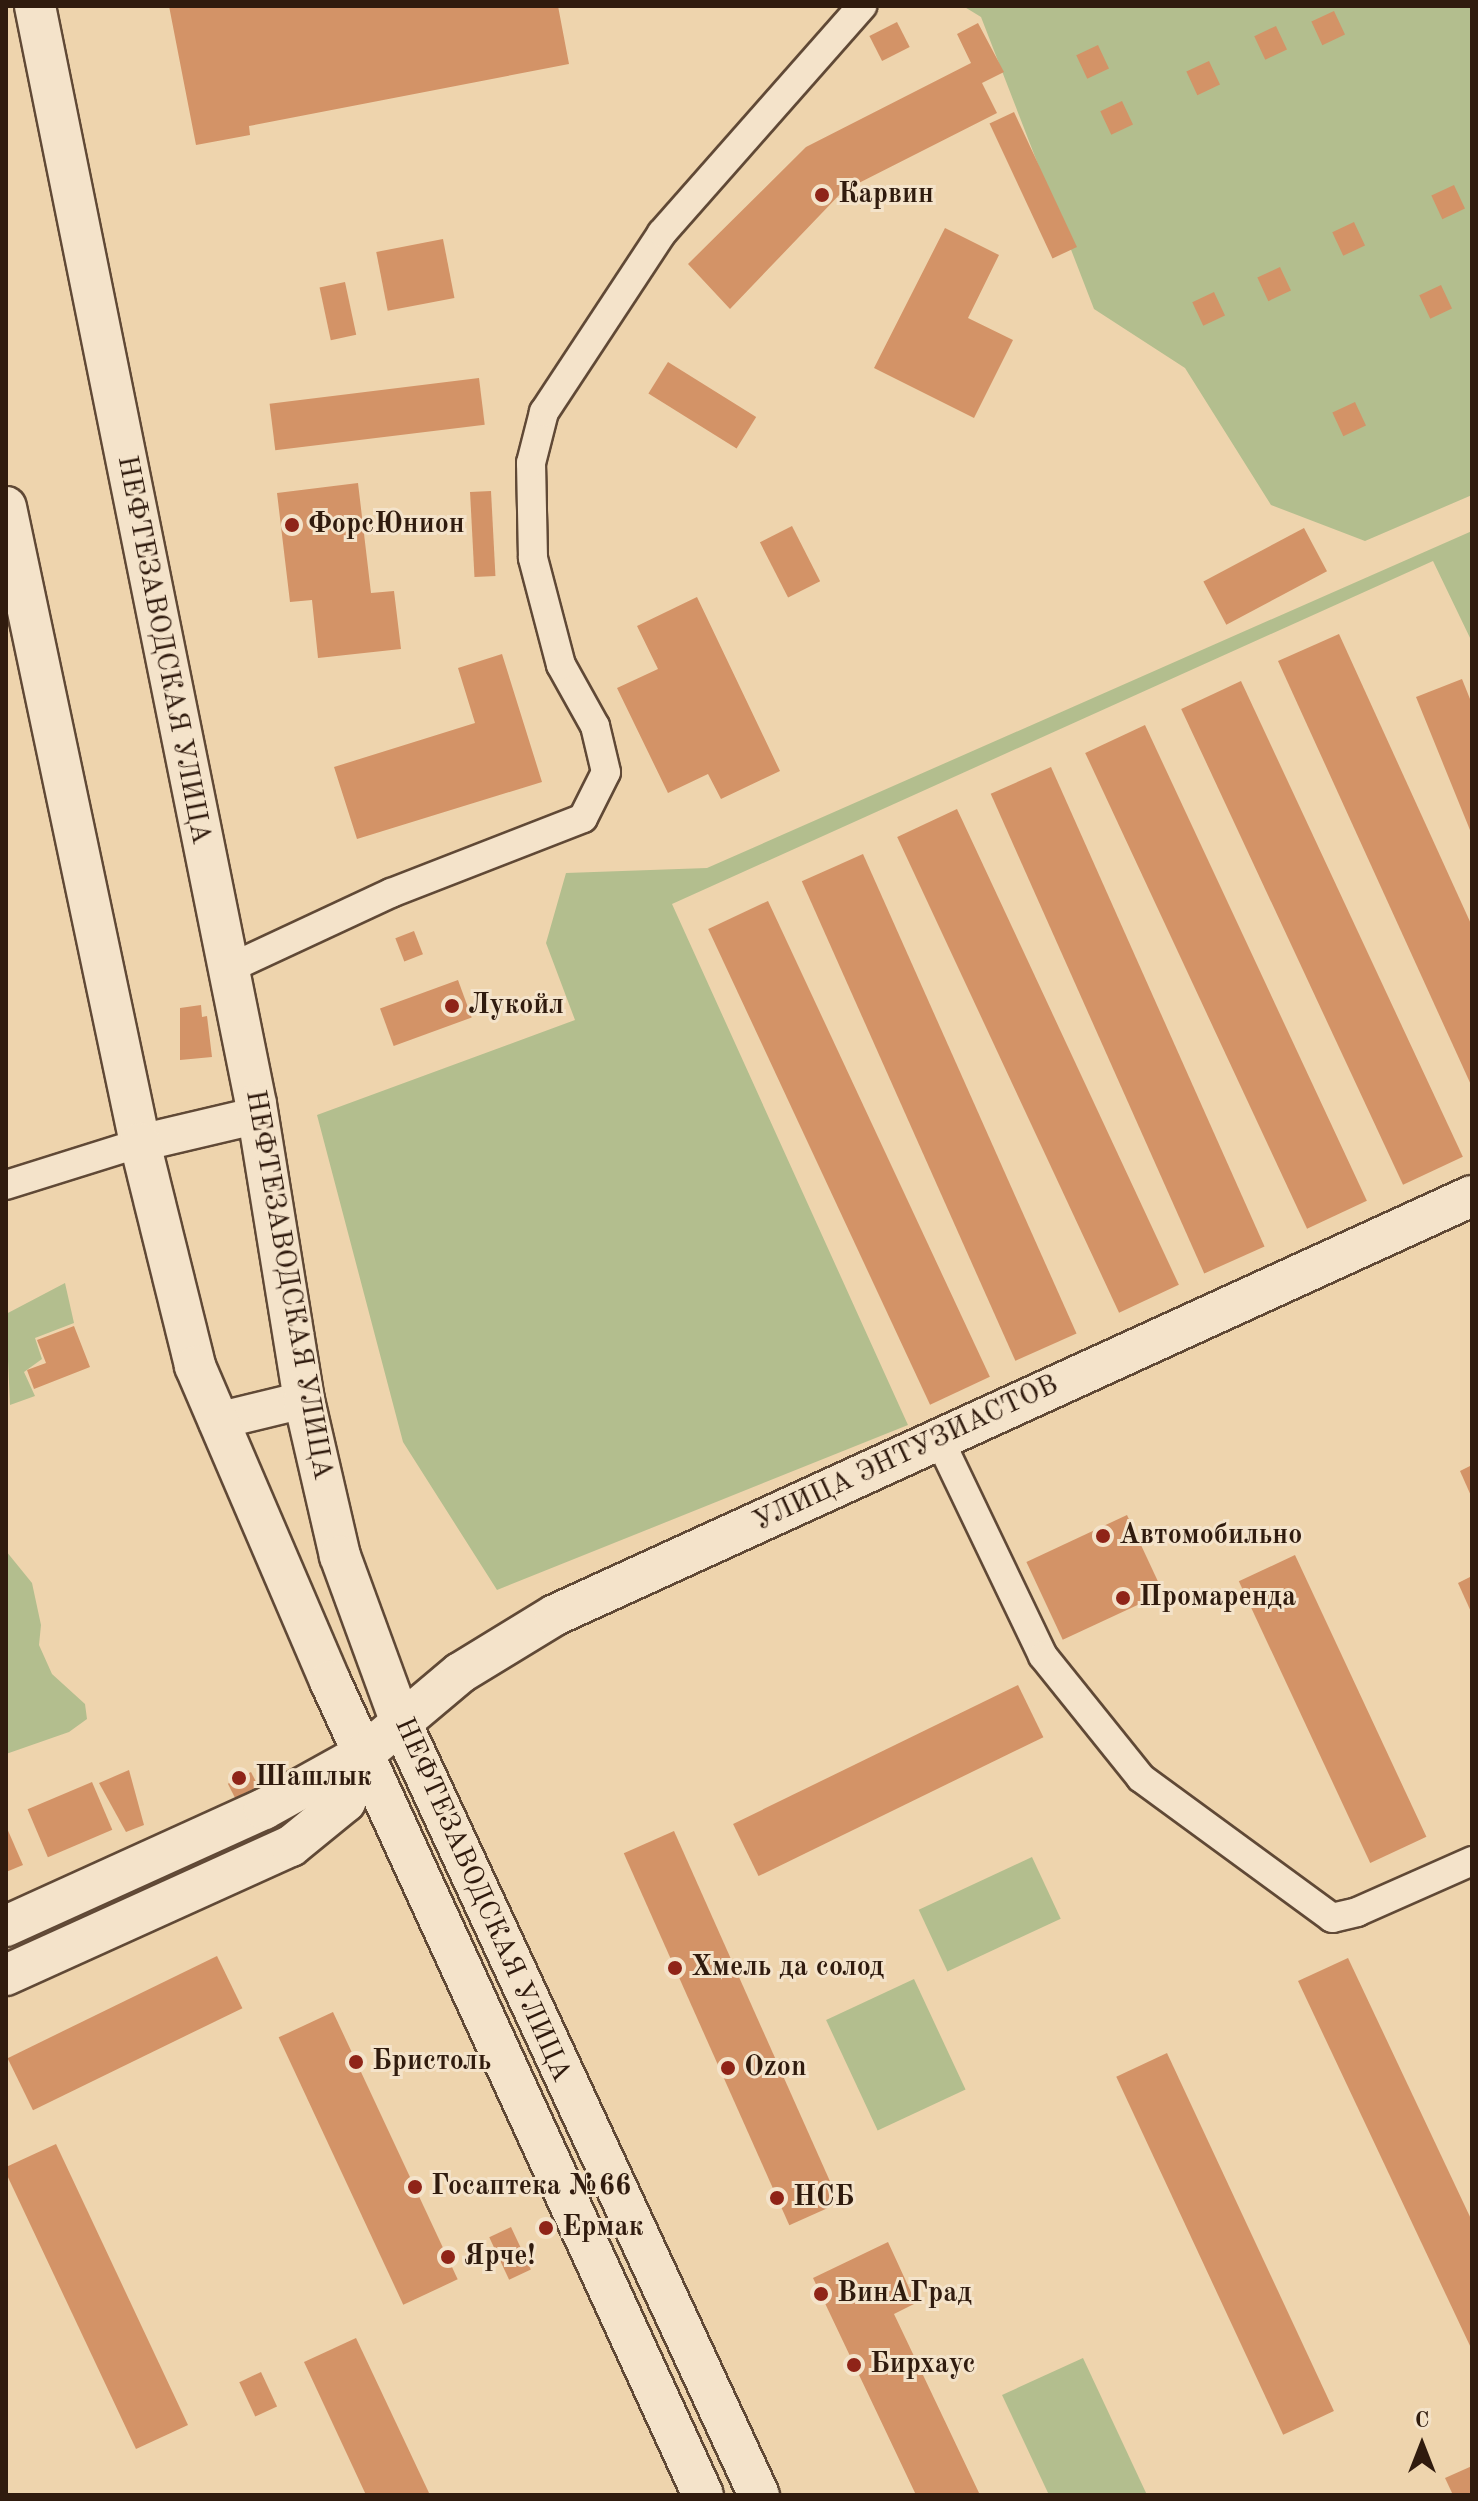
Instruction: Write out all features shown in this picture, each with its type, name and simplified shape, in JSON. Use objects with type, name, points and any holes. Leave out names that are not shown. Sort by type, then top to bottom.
[{"type":"main road","name":"НЕФТЕЗАВОДСКАЯ УЛИЦА","points":[[35,6],[258,1115],[304,1400],[340,1556],[402,1725],[759,2495]]},
{"type":"main road","name":"НЕФТЕЗАВОДСКАЯ УЛИЦА","points":[[6,507],[140,1143],[195,1366],[365,1753],[703,2495]]},
{"type":"main road","name":"УЛИЦА ЭНТУЗИАСТОВ","points":[[6,1926],[264,1809],[365,1753],[402,1725],[460,1673],[555,1615],[1472,1196]]},
{"type":"main road","points":[[6,1975],[291,1846],[345,1802],[365,1753]]},
{"type":"street","points":[[228,969],[391,893],[583,818],[606,772],[595,726],[561,665],[533,558],[531,463],[544,412],[662,233],[862,6]]},
{"type":"street","points":[[6,1185],[140,1143],[258,1115]]},
{"type":"street","points":[[217,1421],[304,1400]]},
{"type":"street","points":[[940,1441],[1043,1656],[1141,1778],[1332,1918],[1357,1912],[1472,1861]]},
{"type":"green space","points":[[963,6],[1472,6],[1472,495],[1365,541],[1271,505],[1185,368],[1094,309],[981,17]]},
{"type":"green space","points":[[1472,531],[1472,642],[1433,561],[672,904],[908,1425],[497,1590],[403,1442],[317,1115],[575,1020],[546,943],[566,873],[707,868]]},
{"type":"green space","points":[[65,1283],[74,1323],[35,1338],[42,1359],[24,1372],[35,1396],[10,1405],[6,1314]]},
{"type":"green space","points":[[6,1551],[32,1583],[41,1625],[39,1645],[52,1674],[85,1704],[87,1719],[69,1732],[6,1754]]},
{"type":"green space","points":[[1032,1857],[1061,1919],[947,1971],[919,1910]]},
{"type":"green space","points":[[914,1979],[966,2090],[878,2131],[826,2020]]},
{"type":"green space","points":[[1083,2358],[1147,2495],[1049,2495],[1002,2395]]},
{"type":"building","points":[[169,6],[558,6],[569,64],[249,126],[250,135],[196,145]]},
{"type":"building","points":[[1334,11],[1345,35],[1322,45],[1311,22]]},
{"type":"building","points":[[897,22],[910,47],[882,61],[869,36]]},
{"type":"building","points":[[978,23],[1004,72],[982,83],[997,113],[843,191],[730,309],[688,264],[806,147],[971,63],[957,34]]},
{"type":"building","points":[[1276,26],[1287,50],[1265,60],[1254,36]]},
{"type":"building","points":[[1098,45],[1109,69],[1087,79],[1076,55]]},
{"type":"building","points":[[1209,61],[1220,85],[1197,95],[1186,72]]},
{"type":"building","points":[[1122,101],[1133,125],[1111,135],[1100,111]]},
{"type":"building","points":[[1014,112],[1077,247],[1052,258],[990,123]]},
{"type":"building","points":[[1454,185],[1465,209],[1442,219],[1431,196]]},
{"type":"building","points":[[1354,222],[1365,246],[1343,256],[1332,232]]},
{"type":"building","points":[[945,228],[999,255],[968,318],[1013,340],[974,418],[874,368]]},
{"type":"building","points":[[443,239],[454,298],[388,311],[376,252]]},
{"type":"building","points":[[1280,267],[1291,291],[1268,301],[1257,278]]},
{"type":"building","points":[[345,282],[356,335],[331,340],[320,287]]},
{"type":"building","points":[[1441,285],[1452,309],[1430,319],[1419,295]]},
{"type":"building","points":[[1214,292],[1225,316],[1203,326],[1192,302]]},
{"type":"building","points":[[668,362],[756,417],[737,448],[648,393]]},
{"type":"building","points":[[479,378],[485,425],[275,450],[270,404]]},
{"type":"building","points":[[1355,402],[1366,426],[1343,436],[1332,413]]},
{"type":"building","points":[[358,483],[371,593],[394,591],[401,649],[318,658],[312,600],[290,602],[277,493]]},
{"type":"building","points":[[491,491],[495,576],[474,577],[470,492]]},
{"type":"building","points":[[792,526],[820,581],[788,598],[760,542]]},
{"type":"building","points":[[1304,528],[1327,571],[1226,625],[1203,582]]},
{"type":"building","points":[[697,597],[780,771],[721,799],[708,774],[668,793],[617,688],[658,669],[637,626]]},
{"type":"building","points":[[1339,634],[1472,926],[1472,1087],[1278,661]]},
{"type":"building","points":[[502,654],[542,782],[357,839],[334,767],[475,723],[458,668]]},
{"type":"building","points":[[1462,679],[1472,704],[1472,835],[1416,697]]},
{"type":"building","points":[[1241,681],[1463,1157],[1403,1185],[1181,709]]},
{"type":"building","points":[[1145,725],[1367,1201],[1307,1229],[1085,753]]},
{"type":"building","points":[[1051,767],[1265,1247],[1204,1273],[991,794]]},
{"type":"building","points":[[957,809],[1179,1285],[1119,1313],[897,837]]},
{"type":"building","points":[[863,854],[1077,1334],[1015,1361],[802,881]]},
{"type":"building","points":[[768,901],[990,1377],[930,1405],[708,929]]},
{"type":"building","points":[[414,931],[423,954],[404,962],[395,938]]},
{"type":"building","points":[[458,980],[472,1018],[394,1046],[380,1008]]},
{"type":"building","points":[[201,1005],[202,1017],[207,1016],[212,1057],[180,1060],[180,1008]]},
{"type":"building","points":[[74,1326],[90,1367],[34,1389],[27,1370],[46,1363],[37,1340]]},
{"type":"building","points":[[1472,1465],[1472,1498],[1460,1471]]},
{"type":"building","points":[[1127,1515],[1163,1593],[1063,1640],[1026,1562]]},
{"type":"building","points":[[1295,1555],[1426,1837],[1370,1863],[1239,1581]]},
{"type":"building","points":[[1472,1576],[1472,1614],[1458,1583]]},
{"type":"building","points":[[1018,1685],[1043,1737],[759,1876],[733,1824]]},
{"type":"building","points":[[129,1770],[144,1825],[126,1832],[99,1783]]},
{"type":"building","points":[[251,1772],[258,1786],[235,1798],[228,1784]]},
{"type":"building","points":[[92,1782],[112,1830],[48,1857],[28,1809]]},
{"type":"building","points":[[6,1826],[23,1865],[6,1872]]},
{"type":"building","points":[[674,1831],[840,2203],[789,2225],[624,1853]]},
{"type":"building","points":[[217,1956],[242,2008],[33,2110],[8,2058]]},
{"type":"building","points":[[1348,1958],[1472,2221],[1472,2350],[1298,1981]]},
{"type":"building","points":[[333,2012],[458,2279],[403,2305],[279,2037]]},
{"type":"building","points":[[1167,2053],[1334,2411],[1283,2435],[1116,2077]]},
{"type":"building","points":[[56,2144],[188,2425],[136,2449],[6,2173],[6,2167]]},
{"type":"building","points":[[511,2227],[531,2270],[509,2280],[489,2237]]},
{"type":"building","points":[[888,2242],[916,2303],[894,2314],[980,2495],[916,2495],[813,2278]]},
{"type":"building","points":[[356,2338],[430,2495],[366,2495],[304,2362]]},
{"type":"building","points":[[261,2372],[277,2406],[255,2417],[239,2382]]},
{"type":"building","points":[[1472,2466],[1472,2495],[1453,2495],[1445,2478]]},
{"type":"place","name":"Карвин","points":[[822,195]]},
{"type":"place","name":"ФорсЮнион","points":[[292,525]]},
{"type":"place","name":"Лукойл","points":[[452,1006]]},
{"type":"place","name":"Автомобильно","points":[[1103,1536]]},
{"type":"place","name":"Промаренда","points":[[1123,1598]]},
{"type":"place","name":"Шашлык","points":[[239,1778]]},
{"type":"place","name":"Хмель да солод","points":[[675,1968]]},
{"type":"place","name":"Бристоль","points":[[356,2062]]},
{"type":"place","name":"Ozon","points":[[728,2068]]},
{"type":"place","name":"Госаптека №66","points":[[415,2187]]},
{"type":"place","name":"НСБ","points":[[777,2198]]},
{"type":"place","name":"Ермак","points":[[546,2228]]},
{"type":"place","name":"Ярче!","points":[[448,2257]]},
{"type":"place","name":"ВинАГрад","points":[[821,2294]]},
{"type":"place","name":"Бирхаус","points":[[854,2365]]}]
